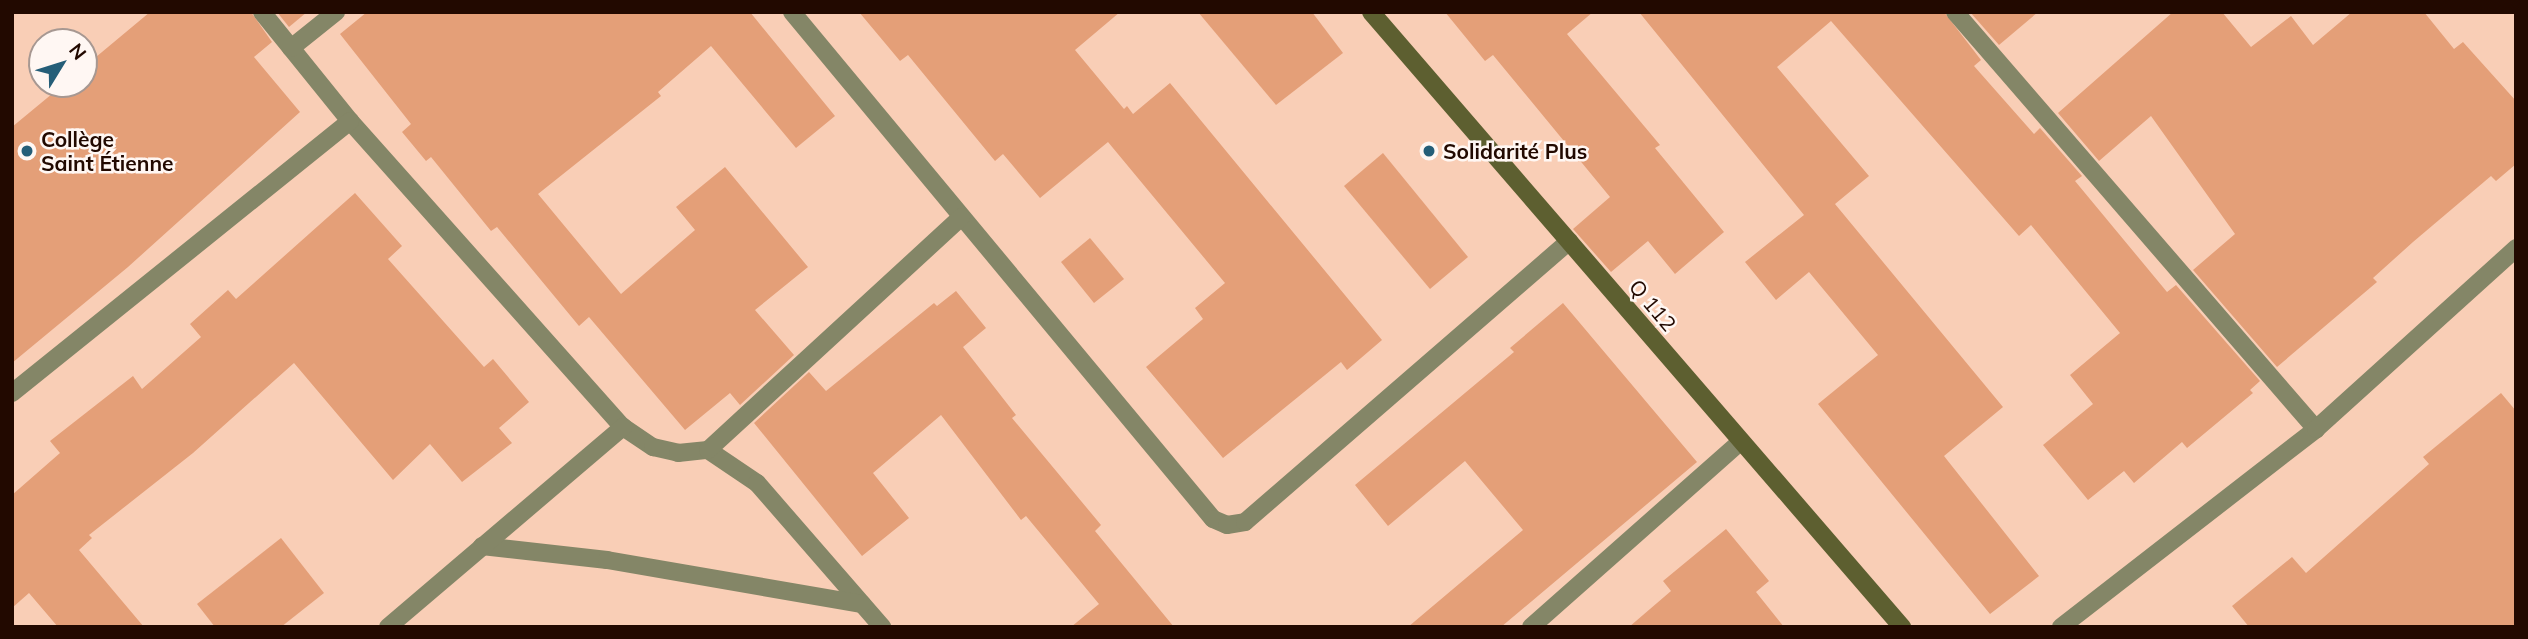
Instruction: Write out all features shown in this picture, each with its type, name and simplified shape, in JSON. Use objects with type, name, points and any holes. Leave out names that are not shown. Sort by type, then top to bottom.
[{"type":"street","points":[[262,12],[350,121],[623,427],[653,447],[678,453],[708,450],[961,217]]},
{"type":"street","points":[[291,48],[336,12]]},
{"type":"street","points":[[792,12],[1213,519],[1227,525],[1245,522],[1569,241]]},
{"type":"street","name":"Q 112","points":[[1371,12],[1902,627]]},
{"type":"street","points":[[1955,12],[2316,429]]},
{"type":"street","points":[[12,393],[350,121]]},
{"type":"street","points":[[2061,627],[2316,429],[2516,248]]},
{"type":"street","points":[[388,627],[623,427]]},
{"type":"street","points":[[1531,627],[1740,442]]},
{"type":"street","points":[[708,450],[757,484],[882,627]]},
{"type":"street","points":[[482,546],[631,564],[862,604]]},
{"type":"building","points":[[150,12],[251,12],[272,42],[254,57],[300,112],[128,267],[12,363],[12,127],[47,98],[98,98],[98,55]]},
{"type":"building","points":[[277,12],[307,12],[289,27]]},
{"type":"building","points":[[367,12],[750,12],[835,116],[796,148],[711,46],[658,92],[661,96],[538,194],[621,294],[695,230],[676,207],[725,167],[808,267],[755,310],[794,355],[740,405],[730,393],[685,430],[589,317],[579,326],[497,227],[491,231],[431,157],[426,161],[402,132],[411,124],[340,34]]},
{"type":"building","points":[[859,12],[1120,12],[1075,50],[1124,109],[1127,106],[1133,114],[1170,83],[1382,340],[1347,370],[1341,362],[1223,458],[1146,367],[1203,319],[1195,308],[1225,283],[1108,142],[1040,198],[1003,154],[995,161],[908,55],[900,61]]},
{"type":"building","points":[[1198,12],[1312,12],[1343,53],[1276,105]]},
{"type":"building","points":[[1445,12],[1593,12],[1567,34],[1660,145],[1655,148],[1724,232],[1675,274],[1648,241],[1611,272],[1573,229],[1610,197],[1493,55],[1485,61]]},
{"type":"building","points":[[1639,12],[1944,12],[1981,60],[1974,66],[2034,134],[2040,128],[2082,176],[2075,181],[2167,292],[2176,285],[2260,381],[2250,390],[2253,393],[2187,448],[2182,442],[2134,483],[2124,471],[2088,500],[2043,445],[2093,404],[2070,375],[2120,333],[2031,225],[2019,236],[1831,21],[1777,67],[1869,176],[1835,204],[2003,407],[1944,456],[2039,576],[1990,614],[1818,404],[1878,355],[1809,272],[1776,300],[1745,262],[1804,215]]},
{"type":"building","points":[[1970,12],[2038,12],[1999,45]]},
{"type":"building","points":[[2173,12],[2222,12],[2251,47],[2291,16],[2313,45],[2352,12],[2424,12],[2454,49],[2463,42],[2516,101],[2516,164],[2496,181],[2491,176],[2413,242],[2373,278],[2377,282],[2277,367],[2193,270],[2235,234],[2151,116],[2099,161],[2058,113]]},
{"type":"building","points":[[1383,153],[1468,257],[1430,289],[1344,186]]},
{"type":"building","points":[[355,193],[402,246],[388,259],[484,367],[493,359],[529,402],[499,428],[512,443],[462,482],[430,444],[393,480],[294,363],[193,453],[89,535],[92,538],[79,550],[144,627],[58,627],[29,593],[12,608],[12,495],[60,453],[50,441],[133,376],[142,389],[201,337],[190,324],[228,290],[236,299]]},
{"type":"building","points":[[1090,238],[1124,279],[1094,303],[1061,262]]},
{"type":"building","points":[[956,291],[986,328],[963,347],[1016,415],[1012,418],[1101,525],[1095,531],[1174,627],[1071,627],[1099,604],[1026,516],[1021,520],[941,415],[873,473],[909,518],[862,556],[754,423],[809,372],[826,391],[934,303],[937,306]]},
{"type":"building","points":[[1563,303],[1697,462],[1501,627],[1408,627],[1523,530],[1465,461],[1388,526],[1355,485],[1514,352],[1510,348]]},
{"type":"building","points":[[2501,393],[2516,411],[2516,627],[2249,627],[2232,606],[2292,557],[2306,573],[2429,464],[2423,457]]},
{"type":"building","points":[[1726,529],[1769,581],[1756,592],[1784,627],[1629,627],[1671,591],[1663,581]]},
{"type":"building","points":[[281,538],[324,593],[281,627],[215,627],[197,604]]},
{"type":"place","name":"Collège Saint Étienne","points":[[27,151]]},
{"type":"place","name":"Solidarité Plus","points":[[1429,151]]}]
